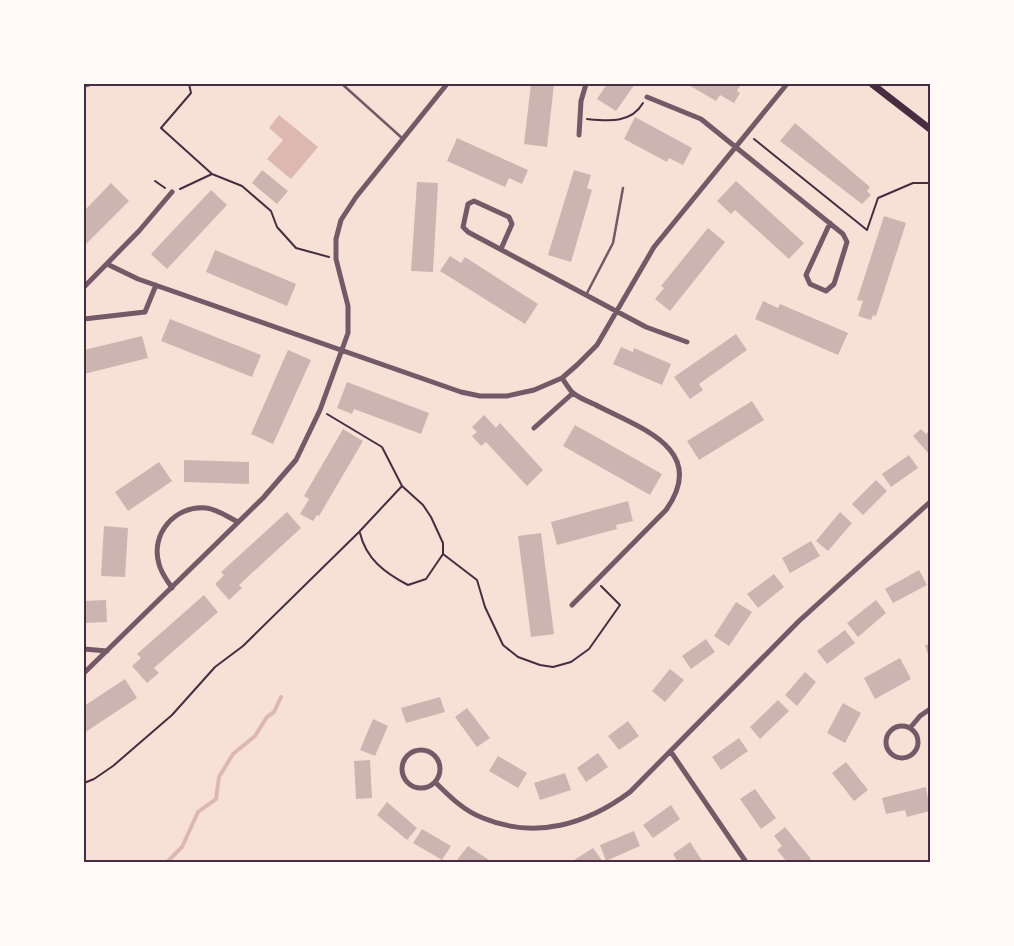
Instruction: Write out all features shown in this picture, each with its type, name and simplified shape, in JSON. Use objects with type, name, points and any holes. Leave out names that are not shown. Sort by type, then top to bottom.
[{"type":"main road","points":[[872,84],[930,129]]},
{"type":"street","points":[[84,85],[89,84]]},
{"type":"street","points":[[84,673],[279,482],[296,460],[320,410],[348,333],[348,306],[336,259],[336,239],[341,220],[356,197],[447,84]]},
{"type":"street","points":[[579,135],[586,84]]},
{"type":"street","points":[[107,264],[156,284],[461,392],[480,396],[507,396],[534,390],[562,378],[592,350],[618,311],[654,246],[787,84]]},
{"type":"street","points":[[647,97],[694,115],[736,145],[830,223],[843,234],[846,242],[834,284],[826,291],[810,284],[806,275],[830,223]]},
{"type":"street","points":[[84,287],[172,192]]},
{"type":"street","points":[[501,249],[512,224],[509,217],[474,201],[468,204],[464,227],[468,232],[646,327],[687,342]]},
{"type":"street","points":[[84,319],[146,312],[156,284]]},
{"type":"street","points":[[562,378],[573,393],[664,442],[676,458],[680,471],[676,494],[666,510],[572,605]]},
{"type":"street","points":[[534,428],[573,393]]},
{"type":"street","points":[[435,782],[457,803],[483,818],[514,826],[542,828],[574,823],[607,809],[630,792],[800,621],[930,502]]},
{"type":"street","points":[[172,588],[162,573],[157,555],[159,538],[168,521],[187,510],[206,508],[238,522]]},
{"type":"street","points":[[84,649],[107,651]]},
{"type":"street","points":[[910,728],[914,721],[930,709]]},
{"type":"street","points":[[896,727],[910,728],[918,740],[916,750],[904,758],[894,756],[886,744],[889,734],[896,727]]},
{"type":"street","points":[[424,750],[435,755],[440,766],[440,772],[435,782],[430,786],[418,788],[408,782],[402,772],[402,766],[408,755],[412,752],[424,750]]},
{"type":"street","points":[[671,752],[746,862]]},
{"type":"lane","points":[[342,84],[402,138]]},
{"type":"lane","points":[[586,295],[613,243],[622,188]]},
{"type":"path","points":[[189,84],[191,93],[161,128],[212,174],[242,186],[271,211],[277,227],[296,248],[336,259]]},
{"type":"path","points":[[580,119],[621,120],[640,110],[647,97]]},
{"type":"path","points":[[746,133],[867,230],[878,198],[913,183],[930,182]]},
{"type":"path","points":[[155,181],[172,192],[212,174]]},
{"type":"path","points":[[320,410],[382,447],[402,486],[423,505],[432,517],[443,543],[443,554],[426,579],[408,586],[383,571],[363,547],[359,532]]},
{"type":"path","points":[[84,782],[94,779],[113,766],[172,716],[215,667],[243,646],[359,532],[402,486]]},
{"type":"path","points":[[443,554],[477,580],[485,606],[503,645],[518,657],[554,668],[571,662],[589,649],[620,605],[596,580]]},
{"type":"shaded area","points":[[279,115],[318,147],[291,179],[267,159],[283,140],[269,128]]},
{"type":"building","points":[[531,84],[554,84],[547,147],[524,144]]},
{"type":"building","points":[[607,84],[635,84],[616,111],[597,99]]},
{"type":"building","points":[[687,84],[741,84],[737,91],[740,93],[734,103],[720,95],[716,101]]},
{"type":"building","points":[[635,117],[692,148],[683,165],[669,158],[667,162],[624,139]]},
{"type":"building","points":[[795,123],[870,187],[867,191],[871,195],[862,204],[780,141]]},
{"type":"building","points":[[457,138],[528,170],[522,184],[509,178],[505,187],[447,161]]},
{"type":"building","points":[[262,170],[288,191],[277,204],[252,183]]},
{"type":"building","points":[[574,170],[591,175],[587,188],[592,190],[571,262],[548,255]]},
{"type":"building","points":[[736,181],[804,243],[789,259],[735,210],[731,214],[717,201]]},
{"type":"building","points":[[417,182],[438,183],[433,272],[411,271]]},
{"type":"building","points":[[111,183],[129,201],[84,246],[84,211]]},
{"type":"building","points":[[211,190],[227,205],[167,269],[151,254]]},
{"type":"building","points":[[884,216],[906,223],[876,316],[873,315],[871,320],[858,316],[863,301],[857,300]]},
{"type":"building","points":[[708,228],[725,242],[670,311],[655,299],[664,288],[661,286]]},
{"type":"building","points":[[215,250],[296,284],[287,306],[206,272]]},
{"type":"building","points":[[450,256],[461,263],[465,257],[538,304],[525,324],[440,271]]},
{"type":"building","points":[[763,301],[778,308],[780,304],[848,333],[838,355],[755,319]]},
{"type":"building","points":[[170,319],[261,355],[252,377],[161,341]]},
{"type":"building","points":[[736,334],[747,350],[699,384],[703,390],[690,399],[674,377]]},
{"type":"building","points":[[142,336],[148,358],[84,374],[84,350]]},
{"type":"building","points":[[621,347],[633,352],[634,348],[671,364],[662,385],[613,364]]},
{"type":"building","points":[[288,350],[311,360],[273,444],[251,434]]},
{"type":"building","points":[[347,382],[429,413],[421,434],[354,409],[352,414],[337,408]]},
{"type":"building","points":[[752,401],[764,420],[699,460],[687,441]]},
{"type":"building","points":[[484,415],[496,428],[500,423],[543,470],[527,486],[486,442],[481,446],[472,436],[477,432],[472,427]]},
{"type":"building","points":[[575,425],[662,474],[650,495],[563,446]]},
{"type":"building","points":[[343,429],[363,441],[319,516],[317,515],[313,521],[300,514],[309,499],[304,496]]},
{"type":"building","points":[[921,429],[926,434],[930,430],[930,455],[913,436]]},
{"type":"building","points":[[909,455],[918,468],[891,487],[882,474]]},
{"type":"building","points":[[184,460],[249,462],[249,484],[184,482]]},
{"type":"building","points":[[159,462],[172,481],[128,511],[115,492]]},
{"type":"building","points":[[876,480],[887,491],[863,515],[852,504]]},
{"type":"building","points":[[628,501],[633,521],[616,525],[617,529],[557,545],[551,522]]},
{"type":"building","points":[[287,512],[301,528],[239,585],[242,588],[229,600],[215,584],[224,575],[221,572]]},
{"type":"building","points":[[840,512],[852,523],[828,551],[816,541]]},
{"type":"building","points":[[104,526],[128,528],[125,577],[101,576]]},
{"type":"building","points":[[541,533],[554,634],[531,637],[518,536]]},
{"type":"building","points":[[811,541],[820,556],[790,573],[782,558]]},
{"type":"building","points":[[919,570],[927,585],[893,603],[885,589]]},
{"type":"building","points":[[774,574],[784,587],[758,608],[747,594]]},
{"type":"building","points":[[204,595],[218,612],[154,668],[159,673],[147,683],[132,666],[141,658],[137,654]]},
{"type":"building","points":[[106,600],[107,622],[84,623],[84,601]]},
{"type":"building","points":[[876,600],[886,613],[858,637],[847,623]]},
{"type":"building","points":[[736,602],[752,612],[729,646],[714,636]]},
{"type":"building","points":[[845,630],[855,643],[827,664],[817,651]]},
{"type":"building","points":[[706,639],[715,652],[691,669],[682,656]]},
{"type":"building","points":[[930,644],[930,660],[925,645]]},
{"type":"building","points":[[900,658],[911,679],[875,699],[864,678]]},
{"type":"building","points":[[670,669],[684,680],[665,702],[652,691]]},
{"type":"building","points":[[805,672],[816,682],[797,706],[785,695]]},
{"type":"building","points":[[125,679],[137,698],[84,733],[84,706]]},
{"type":"building","points":[[440,697],[445,712],[406,723],[401,708]]},
{"type":"building","points":[[778,700],[789,711],[760,739],[750,727]]},
{"type":"building","points":[[843,703],[861,713],[845,743],[827,733]]},
{"type":"building","points":[[467,708],[490,738],[477,747],[455,717]]},
{"type":"building","points":[[373,719],[388,726],[375,756],[360,750]]},
{"type":"building","points":[[628,721],[639,736],[619,750],[608,736]]},
{"type":"building","points":[[739,738],[748,751],[721,770],[712,757]]},
{"type":"building","points":[[598,753],[608,767],[586,782],[577,768]]},
{"type":"building","points":[[498,756],[527,773],[518,788],[489,771]]},
{"type":"building","points":[[370,760],[372,798],[356,799],[354,761]]},
{"type":"building","points":[[846,762],[868,790],[854,801],[832,773]]},
{"type":"building","points":[[565,773],[571,790],[540,800],[534,783]]},
{"type":"building","points":[[926,787],[930,811],[907,817],[905,810],[886,814],[882,798]]},
{"type":"building","points":[[755,789],[776,818],[761,829],[740,799]]},
{"type":"building","points":[[387,802],[417,828],[407,840],[377,815]]},
{"type":"building","points":[[671,805],[680,819],[653,838],[643,825]]},
{"type":"building","points":[[785,827],[811,859],[806,862],[787,862],[777,850],[782,846],[774,836]]},
{"type":"building","points":[[422,829],[451,846],[442,860],[413,843]]},
{"type":"building","points":[[634,831],[640,846],[606,861],[600,845]]},
{"type":"building","points":[[690,842],[703,862],[678,862],[673,854]]},
{"type":"building","points":[[468,846],[492,862],[460,862],[457,860]]},
{"type":"building","points":[[593,848],[603,862],[571,862]]},
{"type":"waterway","points":[[167,862],[182,847],[198,812],[216,799],[219,777],[233,754],[255,736],[267,717],[274,712],[281,697]]}]
